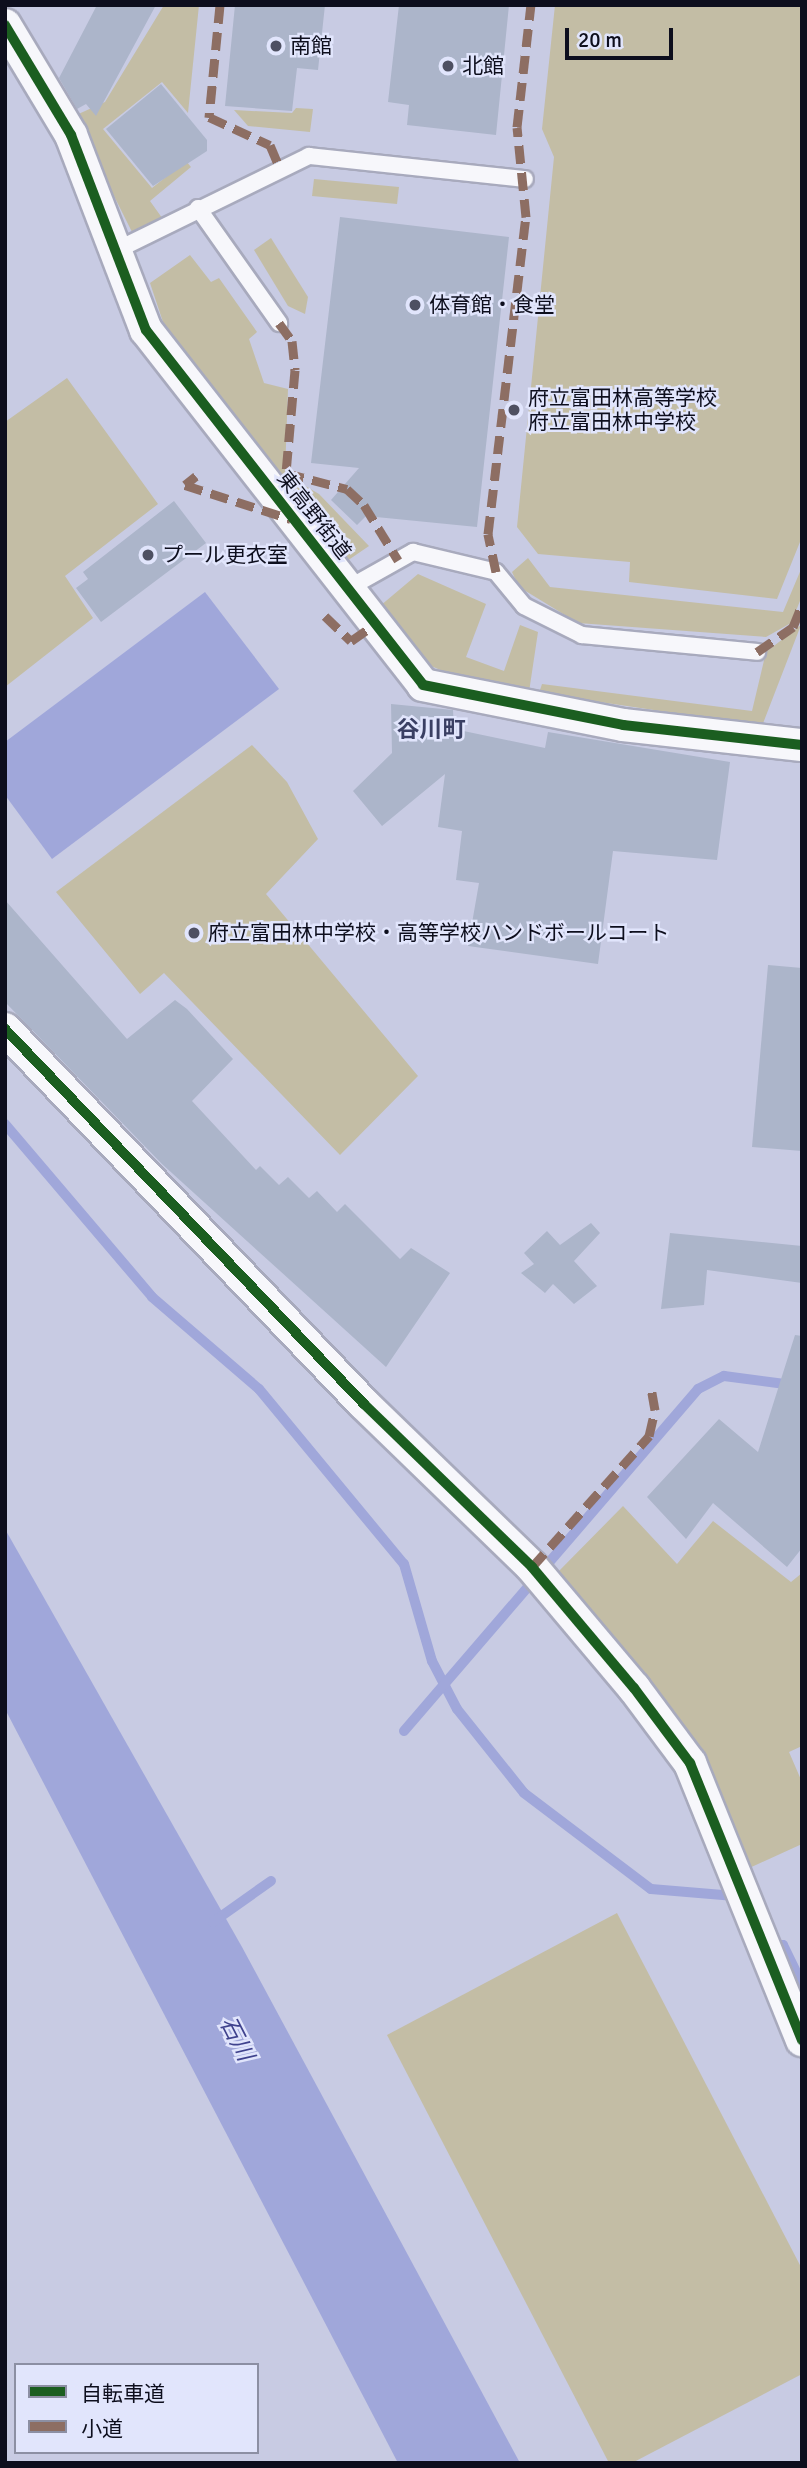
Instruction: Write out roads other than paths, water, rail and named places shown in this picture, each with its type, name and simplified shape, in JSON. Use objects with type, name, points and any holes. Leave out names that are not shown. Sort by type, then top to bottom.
[{"type":"street","name":"東高野街道","points":[[5,25],[71,135],[146,330],[423,685],[623,725],[802,745]]},
{"type":"street","points":[[5,1029],[364,1404],[541,1577],[690,1763],[802,2040]]},
{"type":"lane","points":[[117,250],[198,208],[309,156],[525,179]]},
{"type":"lane","points":[[198,208],[279,323]]},
{"type":"lane","points":[[348,589],[413,552],[496,572],[524,606],[582,635],[757,652]]},
{"type":"water","points":[[205,592],[279,689],[52,859],[5,795],[5,742]]},
{"type":"water","name":"石川","points":[[5,1529],[242,1947],[520,2463],[398,2463],[5,1709]]},
{"type":"waterway","points":[[5,1124],[152,1297],[259,1389],[404,1564],[432,1661],[457,1709],[524,1793],[651,1889],[735,1896],[737,1902]]},
{"type":"waterway","points":[[404,1731],[698,1389],[724,1376],[792,1385]]},
{"type":"waterway","points":[[213,1922],[271,1881]]},
{"type":"waterway","points":[[769,1945],[783,1945],[802,1984]]},
{"type":"place","name":"南館","points":[[276,46]]},
{"type":"place","name":"北館","points":[[448,66]]},
{"type":"place","name":"体育館・食堂","points":[[415,305]]},
{"type":"place","name":"府立富田林高等学校 府立富田林中学校","points":[[514,410]]},
{"type":"place","name":"プール更衣室","points":[[148,555]]},
{"type":"place","name":"府立富田林中学校・高等学校ハンドボールコート","points":[[194,933]]},
{"type":"district","name":"谷川町","points":[[431,730]]}]
